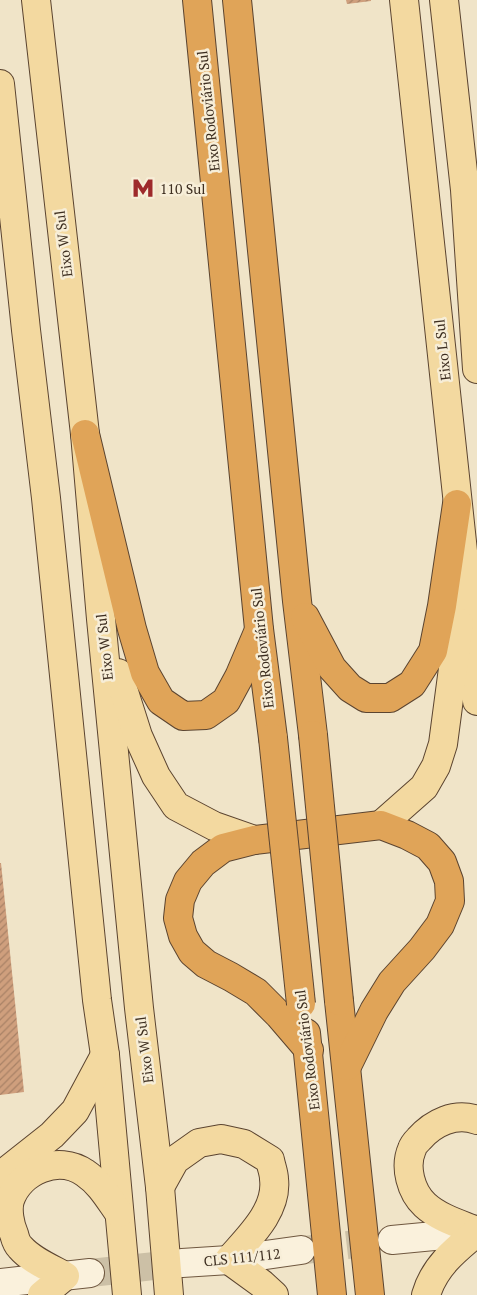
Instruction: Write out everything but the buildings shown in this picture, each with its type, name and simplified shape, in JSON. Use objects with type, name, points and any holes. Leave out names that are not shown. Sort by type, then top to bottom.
[{"type":"highway","name":"Eixo Rodoviário Sul","points":[[197,0],[259,629],[302,1004],[309,1050],[332,1295]]},
{"type":"highway","points":[[238,0],[297,601],[313,735],[370,1295]]},
{"type":"highway","points":[[85,434],[132,629],[145,673],[161,701],[183,716],[206,715],[226,702],[239,677],[259,629]]},
{"type":"highway","points":[[297,601],[332,668],[350,688],[366,698],[390,698],[412,684],[433,651],[442,606],[457,504]]},
{"type":"highway","points":[[309,1050],[256,992],[206,964],[192,952],[183,936],[178,918],[180,900],[188,881],[203,863],[223,848],[254,840],[380,825],[407,835],[428,846],[442,862],[449,882],[450,901],[436,931],[392,982],[374,1011],[347,1066]]},
{"type":"main road","name":"Eixo W Sul","points":[[36,0],[85,434],[101,619],[139,1008],[160,1187],[169,1295]]},
{"type":"main road","name":"Eixo L Sul","points":[[404,0],[434,272],[477,701]]},
{"type":"main road","points":[[444,0],[464,190],[477,369]]},
{"type":"main road","points":[[0,84],[46,498],[97,1000],[105,1055],[127,1295]]},
{"type":"main road","points":[[380,825],[406,805],[424,787],[436,766],[443,744],[465,570]]},
{"type":"main road","points":[[101,619],[138,736],[156,776],[176,806],[214,826],[254,840]]},
{"type":"main road","points":[[0,1176],[52,1135],[74,1111],[105,1055]]},
{"type":"main road","points":[[426,1295],[430,1281],[450,1254],[477,1232],[437,1214],[424,1204],[412,1186],[408,1165],[412,1147],[428,1129],[450,1118],[469,1117],[477,1120]]},
{"type":"main road","points":[[160,1187],[175,1160],[199,1143],[221,1139],[244,1144],[270,1160],[275,1181],[272,1205],[254,1232],[229,1260],[274,1295]]},
{"type":"main road","points":[[77,1274],[40,1263],[19,1247],[10,1225],[10,1201],[23,1178],[42,1168],[64,1164],[84,1172],[102,1189],[119,1213]]},
{"type":"main road","points":[[42,1295],[77,1274]]},
{"type":"street","points":[[392,1240],[477,1232]]},
{"type":"street","name":"CLS 111/112","points":[[182,1263],[229,1260],[301,1250]]},
{"type":"street","points":[[0,1283],[77,1274]]},
{"type":"tunnel","points":[[305,1250],[389,1240]]},
{"type":"tunnel","points":[[90,1273],[182,1263]]},
{"type":"place","name":"110 Sul","points":[[143,188]]}]
